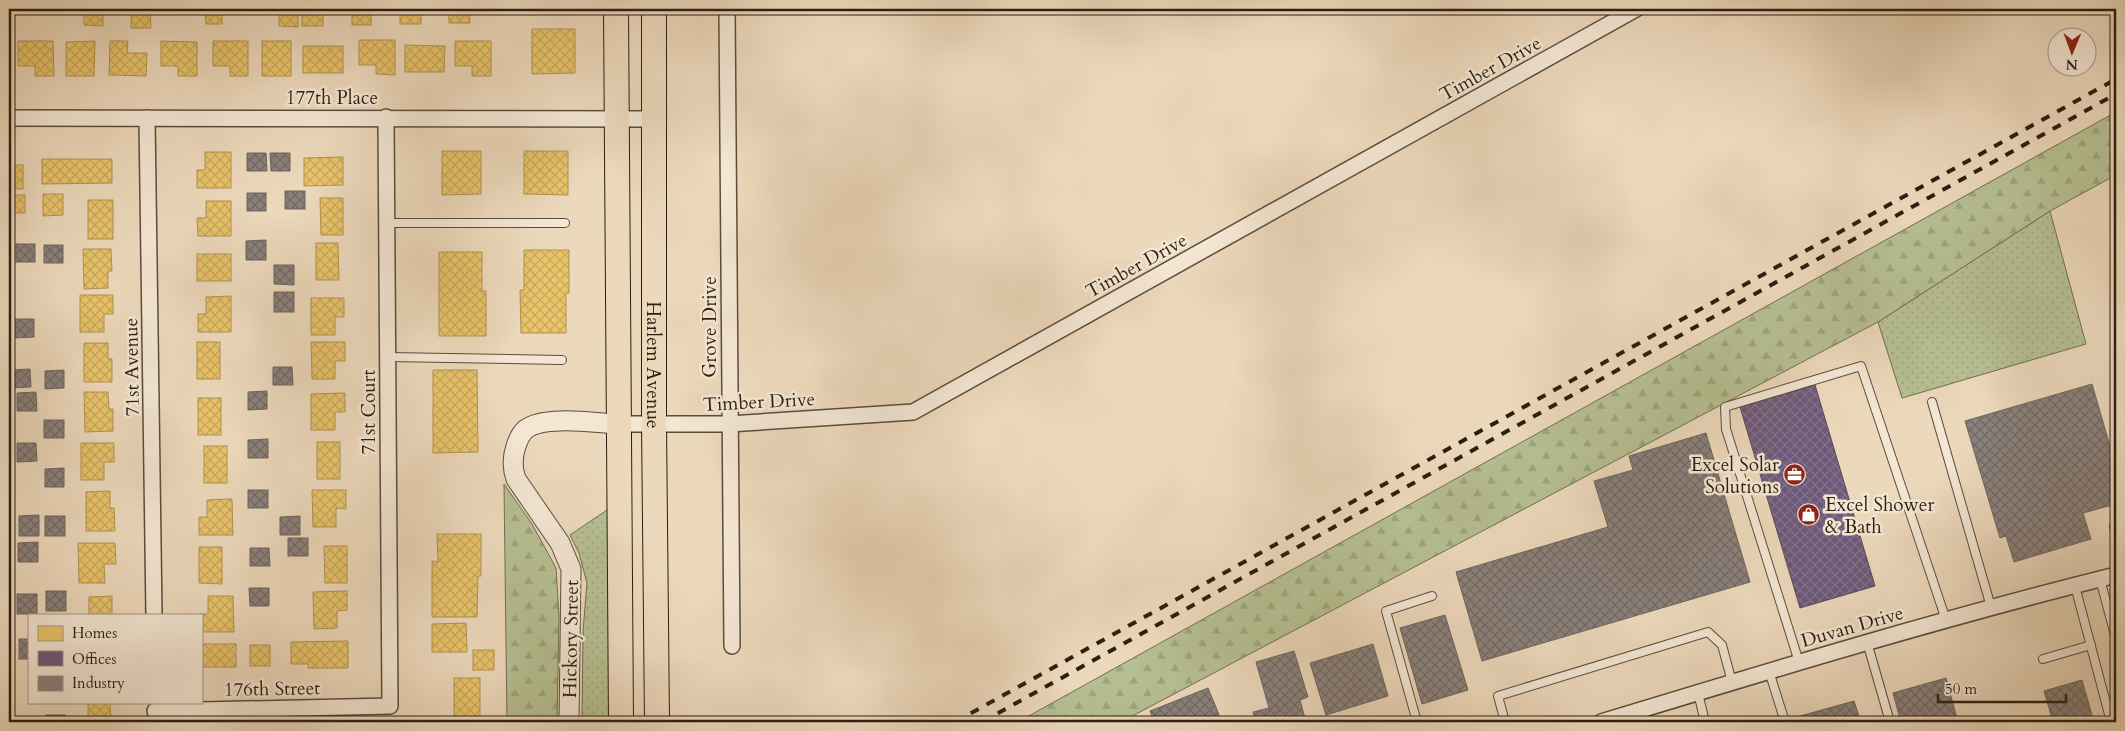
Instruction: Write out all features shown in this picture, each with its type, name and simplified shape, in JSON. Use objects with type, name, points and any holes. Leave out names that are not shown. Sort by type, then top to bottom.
[{"type":"main road","name":"Harlem Avenue","points":[[616,9],[621,722]]},
{"type":"main road","name":"Harlem Avenue","points":[[654,9],[654,423],[657,722]]},
{"type":"street","name":"Grove Drive","points":[[727,9],[732,646]]},
{"type":"street","name":"Timber Drive","points":[[618,424],[729,424],[913,412],[1636,9]]},
{"type":"street","name":"71st Court","points":[[386,117],[390,706]]},
{"type":"street","name":"177th Place","points":[[9,118],[655,118]]},
{"type":"street","name":"71st Avenue","points":[[147,118],[154,614]]},
{"type":"street","name":"Hickory Street","points":[[569,722],[571,569],[560,543],[516,480],[512,469],[514,452],[519,438],[526,429],[537,424],[553,421],[618,424]]},
{"type":"street","name":"Duvan Drive","points":[[1601,722],[1867,642],[2116,575]]},
{"type":"street","name":"176th Street","points":[[155,712],[282,715],[390,706]]},
{"type":"lane","points":[[387,223],[564,223]]},
{"type":"lane","points":[[388,357],[562,360]]},
{"type":"lane","points":[[1799,662],[1726,429],[1725,407],[1861,366],[1946,620]]},
{"type":"lane","points":[[1932,402],[1992,607]]},
{"type":"lane","points":[[2114,527],[2116,535]]},
{"type":"lane","points":[[2100,580],[2116,639]]},
{"type":"lane","points":[[2075,586],[2111,722]]},
{"type":"lane","points":[[1418,722],[1386,611],[1432,596]]},
{"type":"lane","points":[[1505,722],[1498,696],[1708,632],[1722,645],[1732,682]]},
{"type":"lane","points":[[1867,642],[1890,722]]},
{"type":"lane","points":[[2043,659],[2091,645]]},
{"type":"lane","points":[[1769,670],[1784,722]]},
{"type":"lane","points":[[1698,693],[1705,722]]},
{"type":"green space","points":[[2116,112],[2116,175],[2050,211],[1878,322],[1121,722],[1018,722]]},
{"type":"green space","points":[[2050,211],[2086,344],[1902,398],[1878,322]]},
{"type":"green space","points":[[504,484],[532,524],[556,568],[559,616],[557,722],[507,722]]},
{"type":"green space","points":[[610,508],[612,722],[582,722],[583,631],[587,583],[579,553],[570,535]]},
{"type":"building: Homes","points":[[131,9],[150,9],[151,28],[131,28]]},
{"type":"building: Homes","points":[[205,9],[222,9],[222,24],[206,24]]},
{"type":"building: Homes","points":[[279,9],[298,9],[298,27],[279,26]]},
{"type":"building: Homes","points":[[302,9],[323,9],[323,26],[302,26]]},
{"type":"building: Homes","points":[[352,9],[371,9],[371,25],[352,25]]},
{"type":"building: Homes","points":[[400,9],[421,9],[421,24],[400,24]]},
{"type":"building: Homes","points":[[449,9],[469,9],[470,23],[449,23]]},
{"type":"building: Homes","points":[[84,12],[103,13],[103,26],[84,25]]},
{"type":"building: Homes","points":[[532,29],[575,29],[575,73],[532,74]]},
{"type":"building: Homes","points":[[359,40],[395,40],[395,75],[376,74],[376,65],[359,65]]},
{"type":"building: Homes","points":[[18,41],[53,41],[54,76],[35,76],[35,66],[18,66]]},
{"type":"building: Homes","points":[[95,41],[94,76],[66,76],[66,42]]},
{"type":"building: Homes","points":[[110,41],[128,41],[127,53],[147,53],[146,76],[109,75]]},
{"type":"building: Homes","points":[[161,41],[197,42],[197,76],[178,76],[178,66],[161,66]]},
{"type":"building: Homes","points":[[213,41],[248,41],[248,76],[230,76],[230,66],[213,66]]},
{"type":"building: Homes","points":[[262,41],[291,41],[291,76],[262,76]]},
{"type":"building: Homes","points":[[455,41],[491,41],[491,76],[472,76],[472,66],[455,66]]},
{"type":"building: Homes","points":[[405,45],[445,46],[444,72],[405,72]]},
{"type":"building: Homes","points":[[303,46],[343,46],[343,73],[303,73]]},
{"type":"building: Homes","points":[[442,151],[481,151],[481,194],[442,195]]},
{"type":"building: Homes","points":[[524,151],[568,151],[568,195],[524,194]]},
{"type":"building: Homes","points":[[205,152],[231,152],[231,188],[197,188],[197,170],[205,170]]},
{"type":"building: Homes","points":[[343,157],[343,185],[304,186],[304,158]]},
{"type":"building: Homes","points":[[42,159],[112,159],[112,183],[42,184]]},
{"type":"building: Homes","points":[[9,165],[23,165],[23,189],[9,189]]},
{"type":"building: Homes","points":[[43,194],[63,194],[63,215],[43,216]]},
{"type":"building: Homes","points":[[9,195],[25,195],[25,213],[9,213]]},
{"type":"building: Homes","points":[[320,198],[343,198],[343,235],[321,235]]},
{"type":"building: Homes","points":[[88,200],[113,200],[113,239],[88,239]]},
{"type":"building: Homes","points":[[206,201],[231,201],[231,236],[198,236],[197,218],[206,218]]},
{"type":"building: Homes","points":[[316,243],[338,243],[339,280],[316,280]]},
{"type":"building: Homes","points":[[83,249],[111,249],[112,271],[108,271],[108,288],[84,289]]},
{"type":"building: Homes","points":[[524,250],[569,250],[569,293],[566,293],[566,333],[521,333],[520,290],[524,290]]},
{"type":"building: Homes","points":[[439,252],[482,252],[482,291],[486,291],[486,336],[439,336]]},
{"type":"building: Homes","points":[[197,254],[231,254],[231,281],[197,281]]},
{"type":"building: Homes","points":[[80,295],[113,295],[113,314],[104,314],[104,332],[80,332]]},
{"type":"building: Homes","points":[[231,296],[231,332],[198,332],[198,314],[206,314],[206,297]]},
{"type":"building: Homes","points":[[311,298],[344,298],[344,317],[335,317],[335,335],[311,335]]},
{"type":"building: Homes","points":[[197,342],[220,342],[220,379],[197,379]]},
{"type":"building: Homes","points":[[311,342],[345,342],[345,361],[335,361],[335,379],[312,379]]},
{"type":"building: Homes","points":[[84,343],[108,343],[108,359],[112,359],[112,382],[84,382]]},
{"type":"building: Homes","points":[[433,370],[477,370],[478,452],[433,453]]},
{"type":"building: Homes","points":[[84,392],[108,392],[109,409],[113,409],[113,431],[85,432]]},
{"type":"building: Homes","points":[[345,393],[345,412],[335,412],[335,430],[311,430],[311,394]]},
{"type":"building: Homes","points":[[198,398],[221,398],[221,435],[198,435]]},
{"type":"building: Homes","points":[[317,442],[340,442],[340,479],[317,479]]},
{"type":"building: Homes","points":[[81,443],[114,443],[114,462],[104,462],[104,480],[81,480]]},
{"type":"building: Homes","points":[[204,446],[227,446],[227,483],[204,483]]},
{"type":"building: Homes","points":[[312,490],[346,490],[346,509],[336,508],[336,527],[313,527]]},
{"type":"building: Homes","points":[[110,491],[110,508],[114,508],[115,531],[86,531],[86,492]]},
{"type":"building: Homes","points":[[232,499],[233,535],[199,535],[199,517],[207,517],[207,500]]},
{"type":"building: Homes","points":[[437,534],[481,534],[481,576],[478,576],[477,617],[432,617],[432,561],[438,562]]},
{"type":"building: Homes","points":[[78,543],[115,543],[116,564],[104,564],[105,583],[79,583]]},
{"type":"building: Homes","points":[[324,546],[347,546],[347,583],[325,583]]},
{"type":"building: Homes","points":[[199,547],[222,547],[222,584],[199,583]]},
{"type":"building: Homes","points":[[347,591],[347,610],[337,611],[337,628],[314,629],[313,592]]},
{"type":"building: Homes","points":[[112,596],[112,614],[89,614],[89,597]]},
{"type":"building: Homes","points":[[208,596],[233,596],[234,632],[202,632],[202,614],[208,614]]},
{"type":"building: Homes","points":[[466,623],[467,652],[432,652],[432,624]]},
{"type":"building: Homes","points":[[348,641],[348,668],[308,668],[308,664],[291,664],[291,642]]},
{"type":"building: Homes","points":[[202,644],[236,644],[236,667],[202,667]]},
{"type":"building: Homes","points":[[250,645],[270,645],[270,666],[250,666]]},
{"type":"building: Homes","points":[[473,650],[494,650],[494,670],[473,670]]},
{"type":"building: Homes","points":[[454,678],[480,678],[480,722],[454,722]]},
{"type":"building: Homes","points":[[88,704],[110,704],[111,722],[88,722]]},
{"type":"building: Offices","points":[[1815,385],[1875,586],[1800,608],[1740,407]]},
{"type":"building: Industry","points":[[247,153],[266,153],[267,171],[247,171]]},
{"type":"building: Industry","points":[[270,153],[290,153],[290,171],[271,171]]},
{"type":"building: Industry","points":[[285,191],[305,191],[305,209],[285,209]]},
{"type":"building: Industry","points":[[247,193],[266,193],[266,211],[247,211]]},
{"type":"building: Industry","points":[[266,240],[266,260],[246,260],[246,241]]},
{"type":"building: Industry","points":[[16,244],[35,244],[35,262],[16,262]]},
{"type":"building: Industry","points":[[44,245],[63,245],[63,263],[44,263]]},
{"type":"building: Industry","points":[[274,265],[294,265],[294,285],[274,284]]},
{"type":"building: Industry","points":[[274,292],[294,292],[294,312],[274,312]]},
{"type":"building: Industry","points":[[14,319],[34,319],[34,337],[14,338]]},
{"type":"building: Industry","points":[[273,367],[292,367],[293,385],[273,385]]},
{"type":"building: Industry","points":[[30,369],[31,387],[11,388],[11,370]]},
{"type":"building: Industry","points":[[64,370],[64,388],[45,389],[45,371]]},
{"type":"building: Industry","points":[[2092,384],[2116,467],[2116,504],[2083,513],[2091,539],[2014,562],[2006,536],[2000,538],[1965,421]]},
{"type":"building: Industry","points":[[267,391],[267,409],[248,410],[248,392]]},
{"type":"building: Industry","points":[[36,392],[37,411],[17,411],[17,393]]},
{"type":"building: Industry","points":[[44,420],[64,420],[64,438],[44,438]]},
{"type":"building: Industry","points":[[1706,433],[1750,582],[1482,661],[1456,572],[1608,527],[1594,481],[1633,470],[1629,456]]},
{"type":"building: Industry","points":[[268,439],[268,458],[248,458],[248,440]]},
{"type":"building: Industry","points":[[17,443],[36,443],[37,461],[17,462]]},
{"type":"building: Industry","points":[[64,468],[64,487],[45,487],[45,469]]},
{"type":"building: Industry","points":[[248,490],[268,490],[268,508],[248,508]]},
{"type":"building: Industry","points":[[39,515],[39,536],[19,536],[19,516]]},
{"type":"building: Industry","points":[[45,516],[65,516],[65,536],[45,536]]},
{"type":"building: Industry","points":[[300,516],[300,535],[280,535],[280,517]]},
{"type":"building: Industry","points":[[288,538],[308,538],[308,556],[288,556]]},
{"type":"building: Industry","points":[[38,542],[38,562],[18,562],[18,543]]},
{"type":"building: Industry","points":[[250,548],[269,548],[270,566],[250,566]]},
{"type":"building: Industry","points":[[249,588],[269,588],[269,606],[250,606]]},
{"type":"building: Industry","points":[[46,591],[66,591],[66,611],[46,611]]},
{"type":"building: Industry","points":[[17,594],[37,594],[37,614],[17,614]]},
{"type":"building: Industry","points":[[1445,615],[1468,690],[1422,704],[1400,628]]},
{"type":"building: Industry","points":[[19,639],[28,639],[28,659],[19,659]]},
{"type":"building: Industry","points":[[1373,644],[1388,696],[1326,715],[1310,663]]},
{"type":"building: Industry","points":[[1294,651],[1308,697],[1300,700],[1306,722],[1256,722],[1253,712],[1269,708],[1256,662]]},
{"type":"building: Industry","points":[[1946,678],[1958,722],[1901,722],[1893,693]]},
{"type":"building: Industry","points":[[2082,680],[2094,722],[2053,722],[2044,691]]},
{"type":"building: Industry","points":[[1208,688],[1222,722],[1154,722],[1150,711]]},
{"type":"building: Industry","points":[[1854,701],[1861,722],[1795,722],[1793,718]]},
{"type":"building: Industry","points":[[46,715],[65,715],[65,722],[46,722]]},
{"type":"railway","points":[[955,722],[2116,79]]},
{"type":"railway","points":[[982,722],[2116,94]]},
{"type":"place","name":"Excel Solar Solutions","points":[[1795,475]]},
{"type":"place","name":"Excel Shower & Bath","points":[[1809,515]]}]
